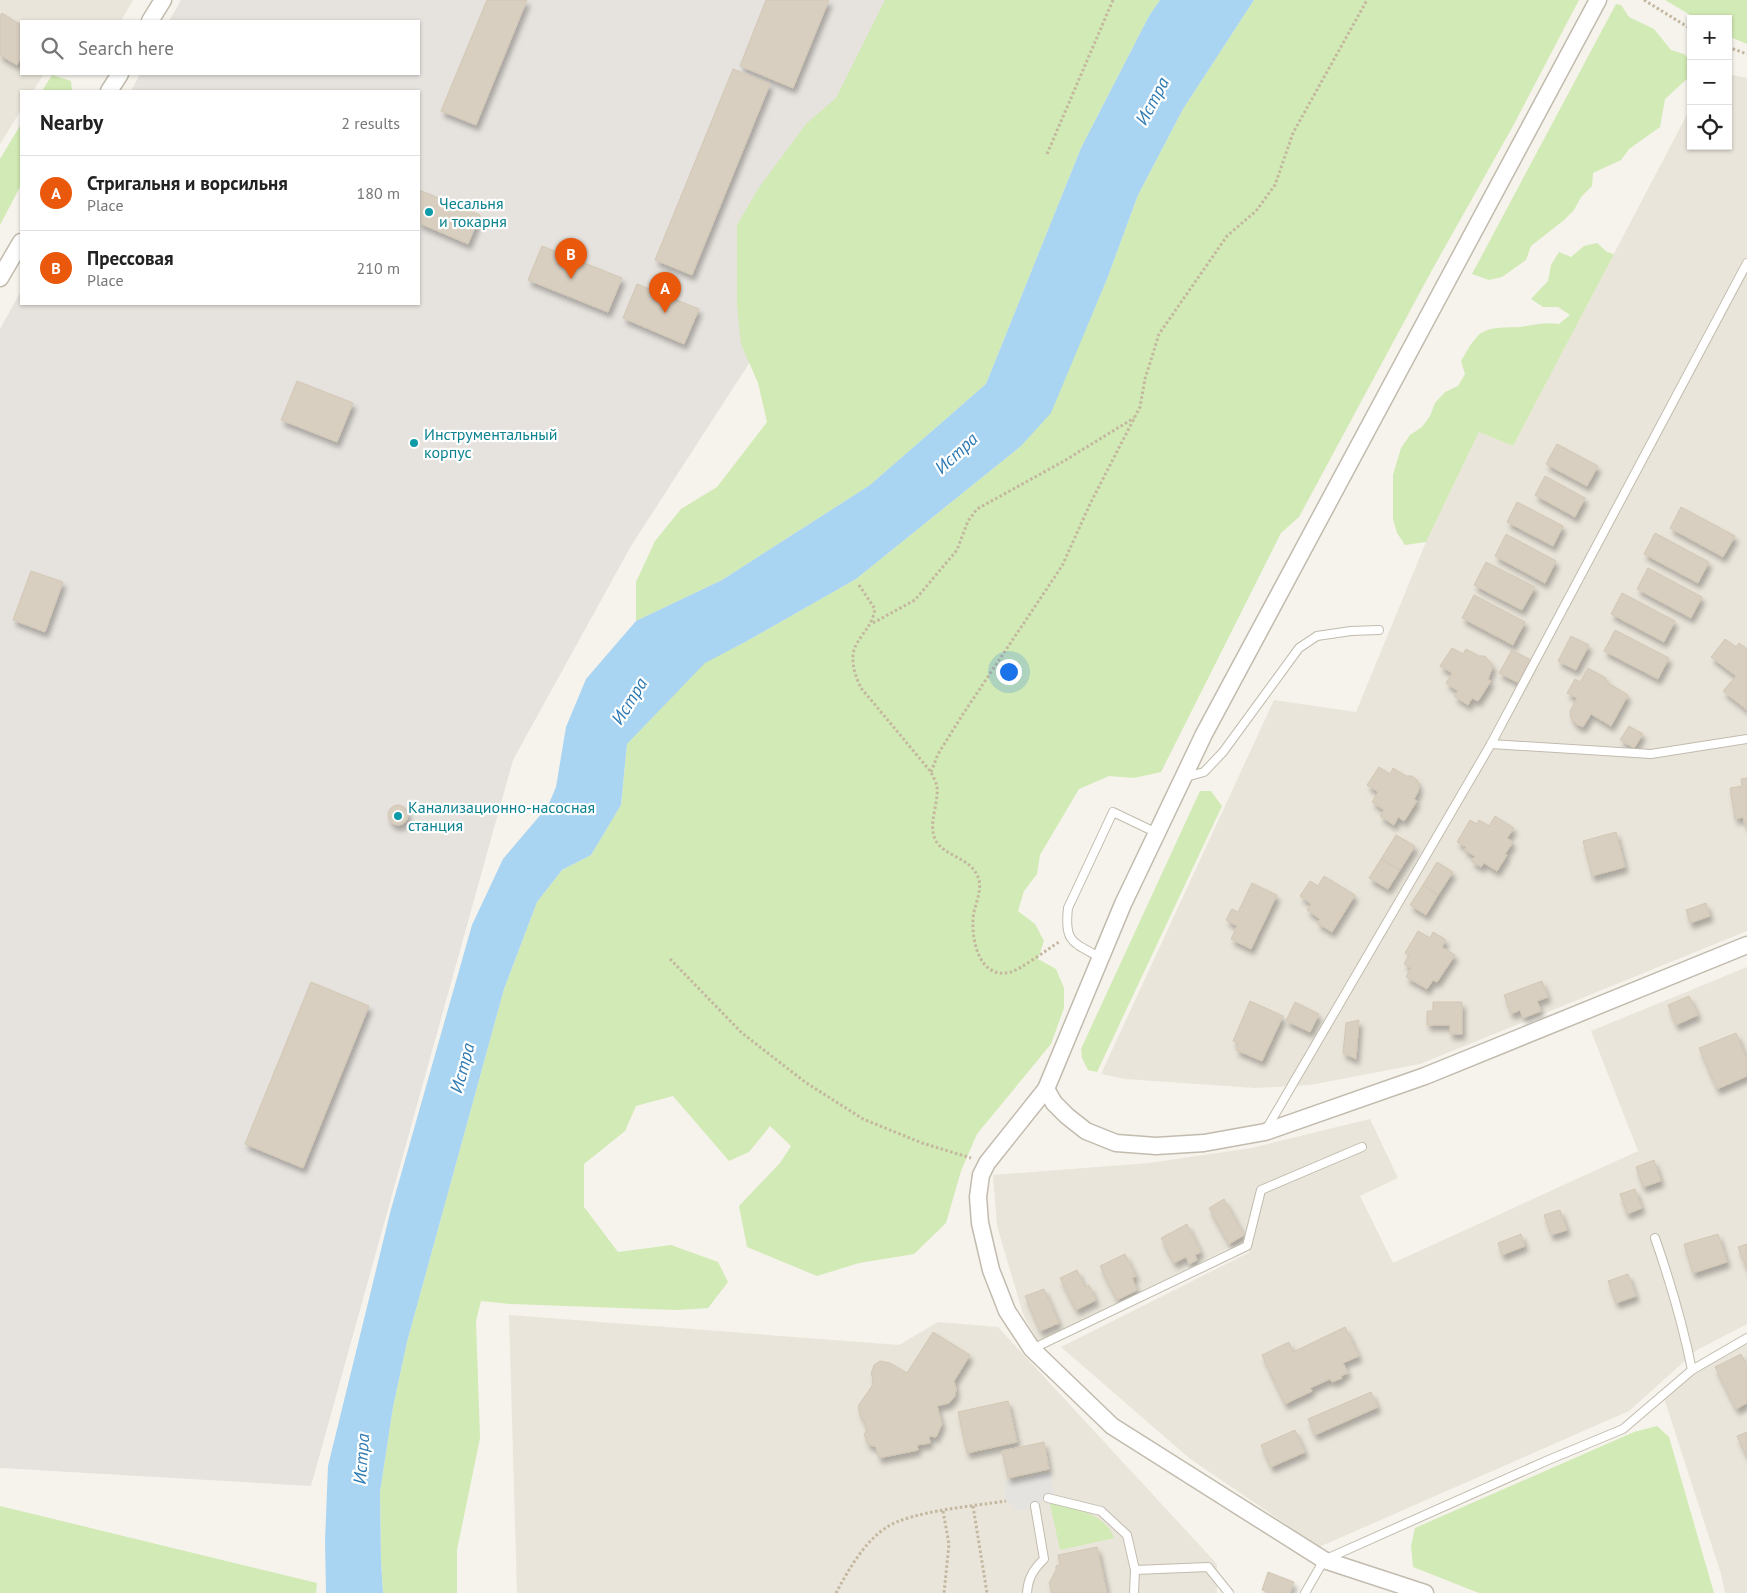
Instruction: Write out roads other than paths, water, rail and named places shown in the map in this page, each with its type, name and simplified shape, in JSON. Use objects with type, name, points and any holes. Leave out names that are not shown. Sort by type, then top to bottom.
[{"type":"street","points":[[151,20],[163,0]]},
{"type":"street","points":[[1425,1593],[1324,1560],[1112,1426],[1032,1349],[1007,1311],[991,1270],[980,1222],[978,1197],[981,1175],[986,1163],[1046,1089],[1123,904],[1204,734],[1598,0]]},
{"type":"street","points":[[110,90],[119,75]]},
{"type":"street","points":[[0,278],[20,244]]},
{"type":"street","points":[[1046,1089],[1054,1103],[1086,1131],[1116,1142],[1156,1146],[1204,1143],[1265,1132],[1425,1076],[1747,945]]},
{"type":"lane","points":[[1265,1132],[1491,744],[1747,263]]},
{"type":"lane","points":[[1184,777],[1204,772],[1223,752],[1299,648],[1317,636],[1351,631],[1379,630]]},
{"type":"lane","points":[[1491,744],[1651,754],[1747,739]]},
{"type":"lane","points":[[1101,958],[1076,944],[1068,936],[1066,921],[1068,908],[1113,812],[1157,833]]},
{"type":"lane","points":[[1032,1349],[1247,1246],[1261,1190],[1362,1147]]},
{"type":"lane","points":[[1655,1238],[1670,1279],[1672,1295],[1685,1337],[1692,1370]]},
{"type":"lane","points":[[1305,1593],[1324,1560],[1546,1461],[1623,1429],[1692,1370],[1747,1338]]},
{"type":"lane","points":[[1048,1498],[1101,1512],[1127,1535],[1135,1570],[1134,1593]]},
{"type":"lane","points":[[1027,1593],[1028,1581],[1034,1568],[1044,1559],[1035,1506]]},
{"type":"lane","points":[[1135,1570],[1208,1567],[1229,1593]]},
{"type":"water","name":"Истра","points":[[1160,0],[1254,0],[1183,109],[1138,195],[1107,279],[1051,413],[1021,446],[856,579],[705,663],[627,744],[621,805],[591,855],[562,870],[537,902],[504,989],[407,1342],[393,1407],[380,1492],[383,1593],[326,1593],[325,1541],[328,1466],[390,1213],[472,925],[503,859],[548,806],[556,787],[566,727],[586,679],[636,621],[722,580],[870,485],[986,384],[1081,148],[1149,16]]},
{"type":"place","name":"Чесальня и токарня","points":[[429,212]]},
{"type":"place","name":"Прессовая","points":[[571,279]]},
{"type":"place","name":"Стригальня и ворсильня","points":[[665,313]]},
{"type":"place","name":"Инструментальный корпус","points":[[414,443]]},
{"type":"place","name":"Канализационно-насосная станция","points":[[398,816]]}]
